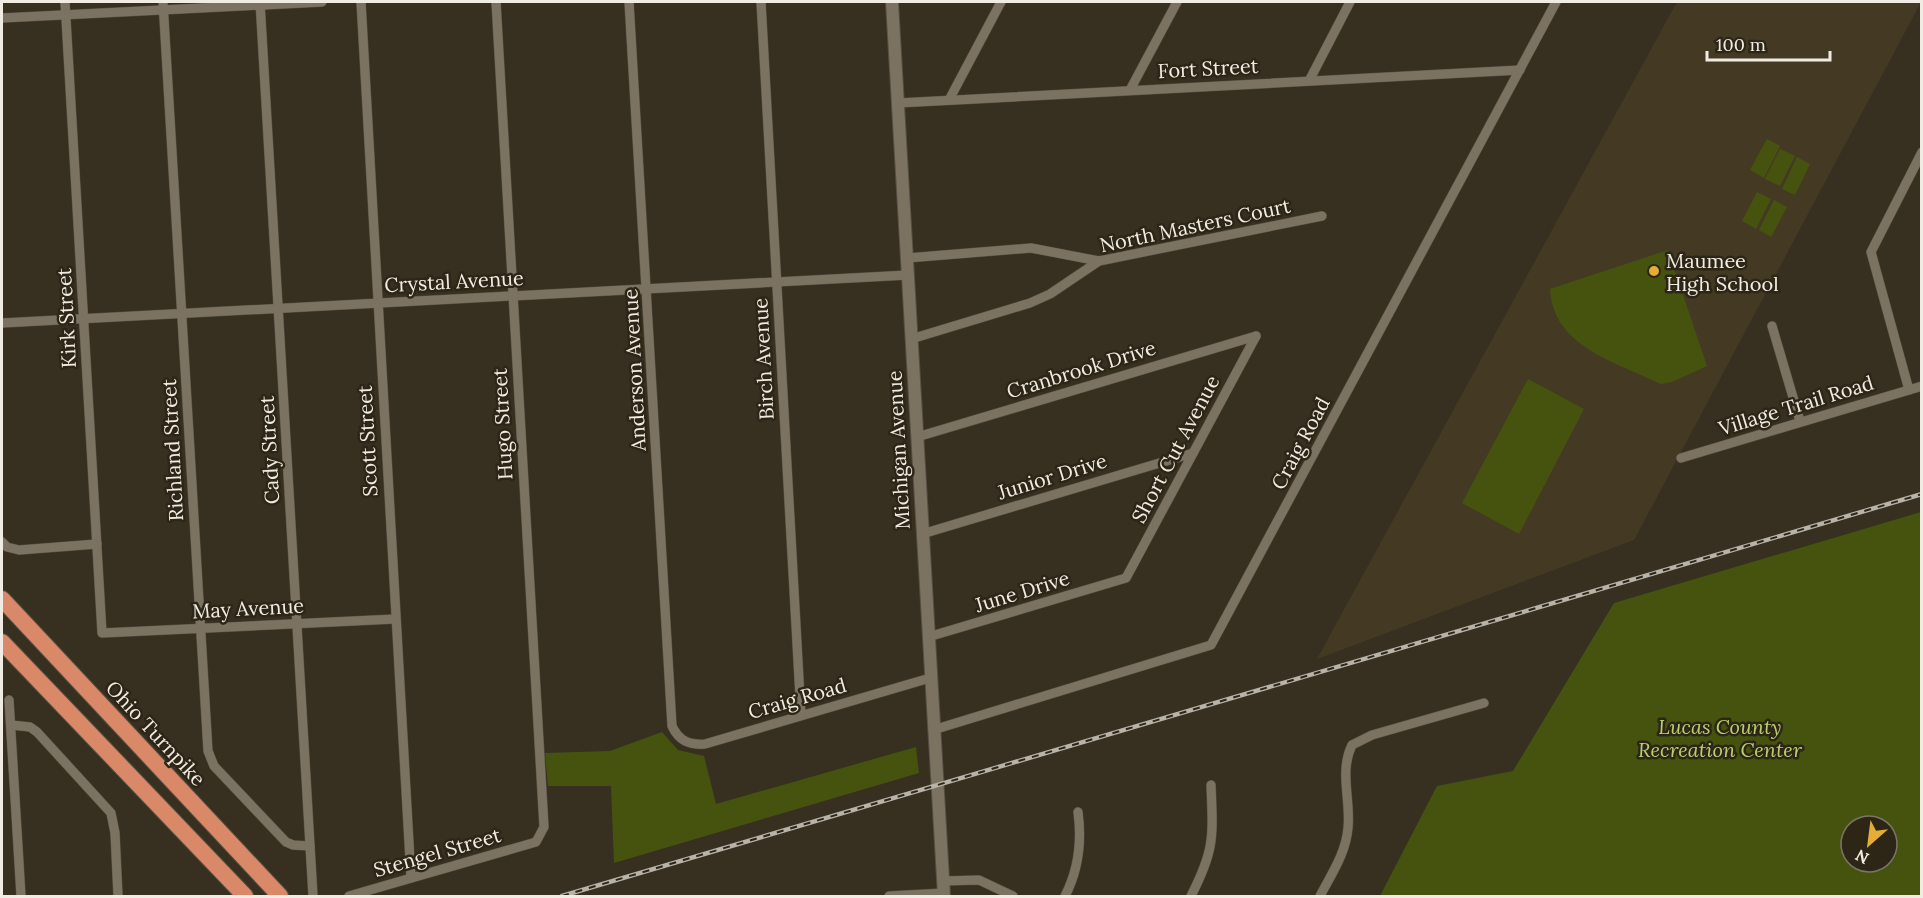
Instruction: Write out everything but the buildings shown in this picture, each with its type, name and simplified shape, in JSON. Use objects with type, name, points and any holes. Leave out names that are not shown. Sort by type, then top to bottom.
[{"type":"highway","name":"Ohio Turnpike","points":[[2,599],[277,894]]},
{"type":"highway","points":[[2,642],[244,897]]},
{"type":"street","name":"Kirk Street","points":[[65,2],[102,633]]},
{"type":"street","points":[[2,18],[163,6],[322,2]]},
{"type":"street","name":"Scott Street","points":[[361,2],[411,878]]},
{"type":"street","name":"Hugo Street","points":[[496,2],[544,827],[536,842]]},
{"type":"street","name":"Anderson Avenue","points":[[629,2],[672,726],[676,735]]},
{"type":"street","name":"Birch Avenue","points":[[761,2],[801,715]]},
{"type":"street","name":"Michigan Avenue","points":[[892,2],[943,890]]},
{"type":"street","points":[[949,100],[1001,2]]},
{"type":"street","points":[[1130,90],[1177,2]]},
{"type":"street","points":[[1309,81],[1350,2]]},
{"type":"street","name":"Craig Road","points":[[933,730],[1211,645],[1556,2]]},
{"type":"street","name":"Cady Street","points":[[261,3],[313,897]]},
{"type":"street","name":"Richland Street","points":[[163,6],[209,757],[286,842],[310,846]]},
{"type":"street","name":"Fort Street","points":[[898,103],[1520,70]]},
{"type":"street","points":[[1910,390],[1871,252],[1922,152]]},
{"type":"street","name":"North Masters Court","points":[[911,339],[1030,303],[1050,294],[1099,261],[1322,216]]},
{"type":"street","points":[[907,258],[1031,248],[1099,261]]},
{"type":"street","name":"Crystal Avenue","points":[[2,323],[908,275]]},
{"type":"street","points":[[1772,326],[1800,421]]},
{"type":"street","name":"Cranbrook Drive","points":[[917,437],[1256,336]]},
{"type":"street","name":"Short Cut Avenue","points":[[1126,578],[1256,336]]},
{"type":"street","name":"Village Trail Road","points":[[1681,458],[1922,386]]},
{"type":"street","name":"Junior Drive","points":[[922,534],[1193,453]]},
{"type":"street","points":[[2,542],[7,547],[19,550],[97,544]]},
{"type":"street","name":"June Drive","points":[[928,637],[1126,578]]},
{"type":"street","name":"May Avenue","points":[[102,633],[395,620]]},
{"type":"street","name":"Craig Road","points":[[676,735],[691,744],[705,744],[930,678]]},
{"type":"street","points":[[9,700],[21,897]]},
{"type":"street","points":[[1320,897],[1338,861],[1347,836],[1346,761],[1352,745],[1372,735],[1484,703]]},
{"type":"street","points":[[10,725],[22,724],[37,732],[111,813],[115,833],[118,897]]},
{"type":"street","points":[[1191,897],[1205,870],[1213,844],[1211,785]]},
{"type":"street","points":[[1065,897],[1076,870],[1080,850],[1078,812]]},
{"type":"street","name":"Stengel Street","points":[[349,897],[536,842]]},
{"type":"street","points":[[889,897],[943,890],[979,880],[1013,897]]},
{"type":"shaded area","name":"Maumee High School","points":[[1677,2],[1921,2],[1634,540],[1317,659]]},
{"type":"green space","points":[[1767,139],[1780,146],[1764,178],[1750,170]]},
{"type":"green space","points":[[1780,149],[1795,156],[1780,186],[1765,179]]},
{"type":"green space","points":[[1797,157],[1810,164],[1795,195],[1782,189]]},
{"type":"green space","points":[[1757,192],[1771,199],[1756,229],[1742,221]]},
{"type":"green space","points":[[1774,200],[1787,207],[1771,237],[1759,230]]},
{"type":"green space","points":[[1668,250],[1707,366],[1672,382],[1661,384],[1607,360],[1575,339],[1562,325],[1554,309],[1550,289]]},
{"type":"green space","points":[[1528,379],[1584,409],[1519,534],[1462,503]]},
{"type":"green space","name":"Lucas County Recreation Center","points":[[1921,512],[1921,896],[1380,896],[1437,786],[1513,771],[1614,603]]},
{"type":"green space","points":[[662,732],[678,750],[704,756],[716,804],[916,747],[919,773],[614,863],[611,786],[548,786],[545,753],[610,751]]},
{"type":"railway","points":[[562,896],[1922,494]]},
{"type":"place","name":"Maumee High School","points":[[1654,271]]}]
